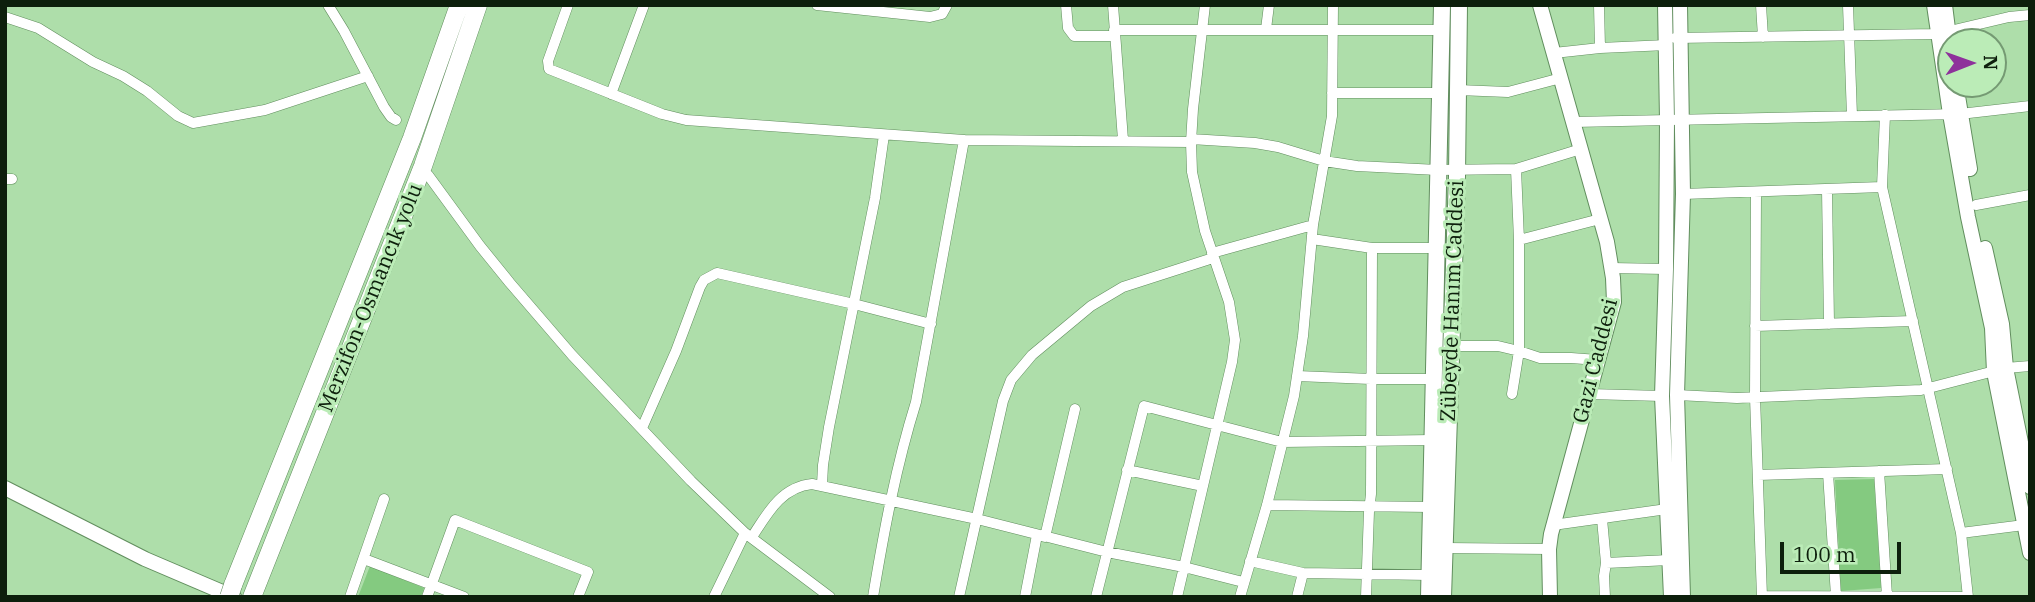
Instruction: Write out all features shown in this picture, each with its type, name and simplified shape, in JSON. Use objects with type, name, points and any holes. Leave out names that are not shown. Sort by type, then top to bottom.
[{"type":"highway","name":"Merzifon-Osmancık yolu","points":[[232,593],[412,138],[459,5]]},
{"type":"highway","name":"Merzifon-Osmancık yolu","points":[[254,592],[423,166],[478,5]]},
{"type":"main road","points":[[1430,597],[1441,5]]},
{"type":"main road","name":"Zübeyde Hanım Caddesi","points":[[1443,597],[1457,168],[1459,5]]},
{"type":"street","points":[[328,5],[388,112],[396,120]]},
{"type":"street","points":[[568,5],[548,61],[549,69],[662,114],[686,120],[964,140],[1236,140],[1357,166],[1438,170],[1516,169],[1581,149]]},
{"type":"street","points":[[611,94],[644,5]]},
{"type":"street","points":[[817,5],[930,17],[942,14],[947,5]]},
{"type":"street","points":[[1066,5],[1068,28],[1074,36],[1202,29],[1441,30]]},
{"type":"street","points":[[1113,5],[1123,140]]},
{"type":"street","points":[[1177,597],[1218,425],[1235,340],[1229,302],[1205,231],[1192,172],[1191,140],[1205,5]]},
{"type":"street","points":[[1266,29],[1269,5]]},
{"type":"street","points":[[1240,597],[1267,505],[1297,376],[1311,239],[1332,116],[1333,5]]},
{"type":"street","name":"Gazi Caddesi","points":[[1540,5],[1600,219],[1611,268],[1614,302],[1553,525],[1549,549],[1550,597]]},
{"type":"street","points":[[1600,5],[1600,48]]},
{"type":"street","points":[[1665,5],[1671,40],[1674,119],[1682,194],[1669,396],[1683,597]]},
{"type":"street","points":[[1671,40],[1680,5]]},
{"type":"street","points":[[1761,5],[1763,37]]},
{"type":"street","points":[[1848,5],[1852,116]]},
{"type":"street","points":[[1934,5],[1941,28]]},
{"type":"street","points":[[1943,28],[1945,5]]},
{"type":"street","points":[[2008,5],[2009,18]]},
{"type":"street","points":[[1964,28],[2030,15]]},
{"type":"street","points":[[5,17],[38,29],[93,62],[123,76],[147,91],[177,116],[193,123],[265,110],[368,76]]},
{"type":"street","points":[[1554,53],[1671,40],[1937,33]]},
{"type":"street","points":[[1458,90],[1508,92],[1562,78]]},
{"type":"street","points":[[1332,93],[1440,93]]},
{"type":"street","points":[[1952,98],[1968,217],[1993,328],[2030,553]]},
{"type":"street","points":[[1956,98],[1955,114],[2002,324],[2000,370],[2030,487]]},
{"type":"street","points":[[1573,121],[1955,114],[2030,106]]},
{"type":"street","points":[[1756,192],[1755,397],[1762,596],[1968,597],[1961,533],[1882,187],[1885,115]]},
{"type":"street","points":[[1671,597],[1667,509],[1669,396],[1666,270],[1674,119]]},
{"type":"street","points":[[822,485],[827,439],[875,198],[884,135]]},
{"type":"street","points":[[873,597],[890,501],[916,402],[964,140]]},
{"type":"street","points":[[1512,394],[1519,351],[1520,240],[1516,169]]},
{"type":"street","points":[[428,175],[510,283],[572,355],[691,481],[748,535],[830,597]]},
{"type":"street","points":[[1682,194],[1882,187]]},
{"type":"street","points":[[1827,189],[1829,324]]},
{"type":"street","points":[[1976,205],[2030,195]]},
{"type":"street","points":[[1520,240],[1600,219]]},
{"type":"street","points":[[959,597],[1003,401],[1012,380],[1024,363],[1081,314],[1112,292],[1213,256],[1313,225]]},
{"type":"street","points":[[1311,239],[1372,248],[1437,248]]},
{"type":"street","points":[[1366,597],[1371,494],[1372,248]]},
{"type":"street","points":[[1611,268],[1666,270]]},
{"type":"street","points":[[642,428],[676,351],[700,287],[710,276],[717,274],[931,324]]},
{"type":"street","points":[[1755,326],[1913,321]]},
{"type":"street","points":[[1451,346],[1498,346],[1540,358],[1598,360]]},
{"type":"street","points":[[1589,394],[1755,397],[1921,390],[2000,370],[2030,366]]},
{"type":"street","points":[[1297,376],[1434,379]]},
{"type":"street","points":[[1096,597],[1144,407],[1282,442],[1433,440]]},
{"type":"street","points":[[1025,597],[1075,409]]},
{"type":"street","points":[[1758,475],[1947,469]]},
{"type":"street","points":[[1127,470],[1203,486]]},
{"type":"street","points":[[1879,471],[1887,596]]},
{"type":"street","points":[[1828,473],[1836,596]]},
{"type":"street","points":[[714,597],[748,535],[788,491],[803,485],[822,485],[977,519],[1107,552],[1243,582]]},
{"type":"street","points":[[5,488],[145,559],[232,593]]},
{"type":"street","points":[[350,597],[384,499]]},
{"type":"street","points":[[1267,505],[1432,507]]},
{"type":"street","points":[[1553,525],[1667,509]]},
{"type":"street","points":[[1602,519],[1606,563],[1605,597]]},
{"type":"street","points":[[427,597],[455,520],[588,572],[578,597]]},
{"type":"street","points":[[1961,533],[2027,531]]},
{"type":"street","points":[[1445,548],[1549,549]]},
{"type":"street","points":[[364,559],[464,597]]},
{"type":"street","points":[[1250,561],[1303,573],[1430,575]]},
{"type":"street","points":[[1606,563],[1669,561]]},
{"type":"street","points":[[1297,597],[1303,573]]},
{"type":"green space","points":[[1874,479],[1881,588],[1841,591],[1835,480]]},
{"type":"green space","points":[[370,566],[424,588],[421,597],[358,597]]}]
